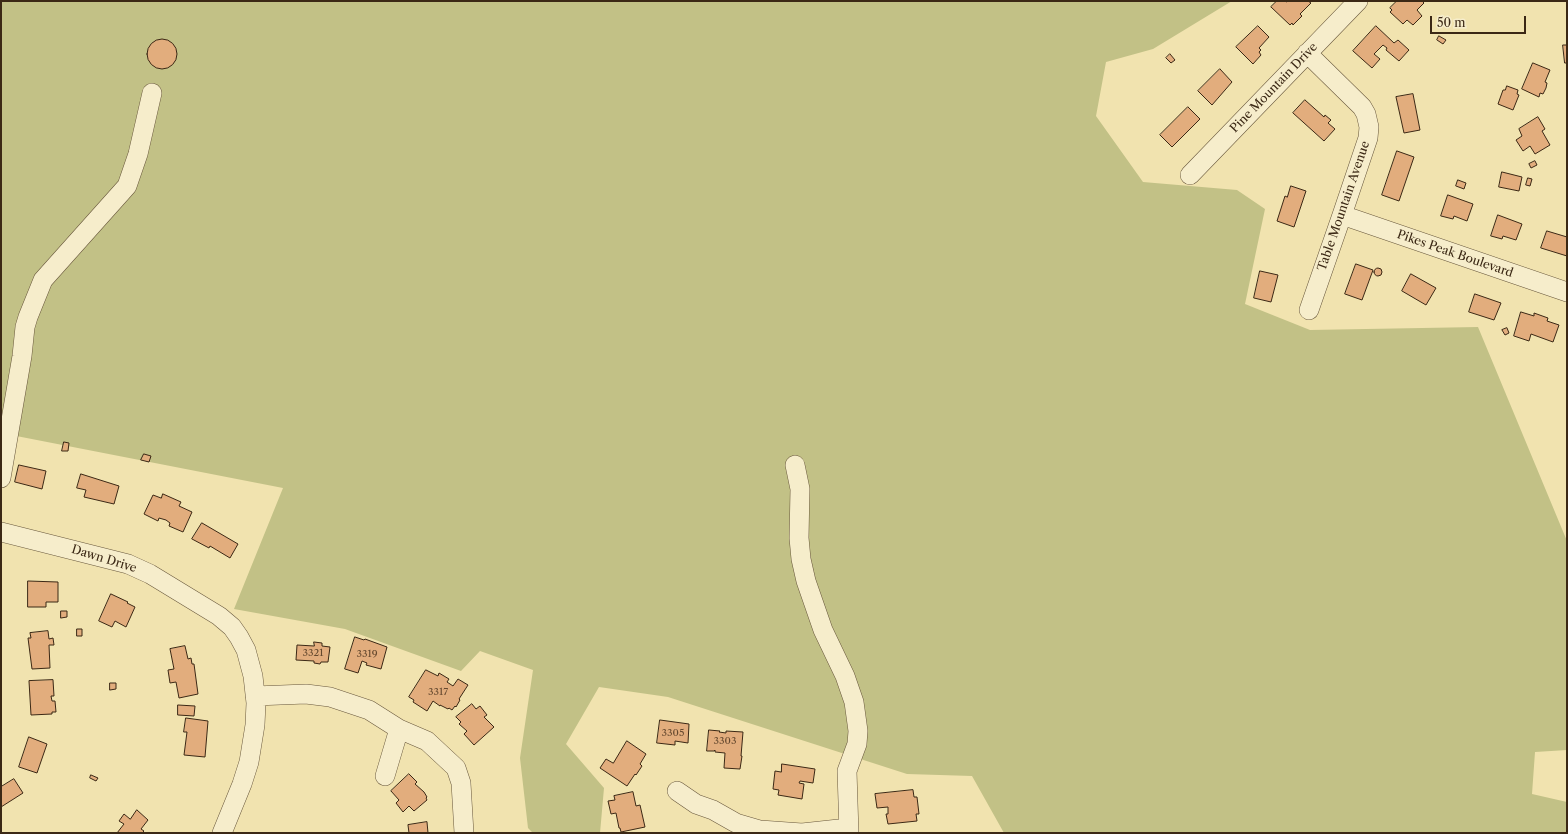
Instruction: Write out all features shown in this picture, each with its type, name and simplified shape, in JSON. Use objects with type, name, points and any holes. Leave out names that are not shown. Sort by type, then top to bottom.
[{"type":"street","name":"Pine Mountain Drive","points":[[1190,175],[1358,1]]},
{"type":"street","name":"Table Mountain Avenue","points":[[1307,53],[1362,107],[1366,114],[1369,127],[1366,144],[1309,310]]},
{"type":"street","points":[[1,478],[22,356],[25,327],[28,317],[43,280],[127,186],[138,154],[152,93]]},
{"type":"street","name":"Pikes Peak Boulevard","points":[[1342,215],[1567,292]]},
{"type":"street","points":[[677,792],[696,804],[713,810],[736,823],[760,830],[802,833],[848,830],[847,771],[857,744],[858,731],[854,702],[845,676],[823,630],[806,581],[801,559],[799,538],[800,489],[794,464]]},
{"type":"street","name":"Dawn Drive","points":[[1,532],[128,564],[150,574],[199,603],[219,616],[232,627],[239,636],[250,662],[255,696],[255,725],[249,762],[242,784],[222,833]]},
{"type":"street","points":[[255,696],[306,694],[330,697],[369,710],[399,729],[427,741],[456,768],[461,783],[464,833]]},
{"type":"street","points":[[385,776],[399,729]]},
{"type":"shaded area","points":[[1,1],[1232,1],[1153,49],[1106,62],[1096,116],[1143,182],[1237,190],[1265,209],[1245,304],[1310,330],[1478,327],[1567,541],[1567,750],[1535,752],[1532,794],[1567,802],[1567,833],[1004,833],[972,776],[907,774],[668,697],[599,687],[566,744],[604,788],[600,833],[533,833],[528,828],[520,758],[533,670],[480,651],[461,671],[345,629],[234,609],[283,488],[1,433]]},
{"type":"building","points":[[1277,1],[1308,1],[1311,3],[1300,14],[1302,16],[1293,25],[1292,23],[1290,25],[1271,7]]},
{"type":"building","points":[[1397,1],[1422,1],[1424,3],[1417,10],[1422,16],[1413,25],[1407,20],[1403,24],[1390,12],[1392,10],[1390,8]]},
{"type":"building","points":[[1258,26],[1269,37],[1259,48],[1261,50],[1259,52],[1261,55],[1253,64],[1236,47]]},
{"type":"building","points":[[1376,26],[1394,43],[1398,40],[1409,50],[1399,61],[1386,50],[1387,48],[1383,45],[1374,54],[1380,59],[1372,68],[1353,51]]},
{"type":"building","points":[[1439,36],[1446,40],[1443,44],[1437,40]]},
{"type":"building","points":[[162,39],[173,43],[177,54],[173,65],[162,69],[151,65],[147,54],[151,43]]},
{"type":"building","points":[[1563,45],[1567,45],[1567,63],[1565,63]]},
{"type":"building","points":[[1170,54],[1175,60],[1171,63],[1166,58]]},
{"type":"building","points":[[1533,63],[1550,70],[1545,82],[1547,83],[1546,88],[1543,94],[1540,93],[1539,97],[1522,89]]},
{"type":"building","points":[[1220,69],[1232,82],[1212,105],[1198,91]]},
{"type":"building","points":[[1507,86],[1518,90],[1517,94],[1519,95],[1513,110],[1498,104],[1503,90],[1505,90]]},
{"type":"building","points":[[1413,94],[1420,130],[1404,133],[1396,97]]},
{"type":"building","points":[[1305,100],[1324,117],[1325,115],[1331,120],[1328,123],[1335,129],[1324,141],[1293,113]]},
{"type":"building","points":[[1188,107],[1200,119],[1172,147],[1160,135]]},
{"type":"building","points":[[1538,117],[1545,129],[1542,131],[1550,145],[1535,154],[1530,146],[1523,151],[1516,140],[1522,136],[1519,129]]},
{"type":"building","points":[[1397,151],[1414,157],[1399,201],[1382,195]]},
{"type":"building","points":[[1535,161],[1537,165],[1531,168],[1529,164]]},
{"type":"building","points":[[1502,172],[1522,177],[1519,191],[1499,187]]},
{"type":"building","points":[[1528,178],[1532,179],[1530,186],[1526,185]]},
{"type":"building","points":[[1458,180],[1466,183],[1464,189],[1456,186]]},
{"type":"building","points":[[1291,186],[1306,191],[1294,227],[1277,221],[1285,196],[1287,197]]},
{"type":"building","points":[[1448,195],[1473,204],[1467,221],[1454,216],[1453,219],[1441,216]]},
{"type":"building","points":[[1498,215],[1522,224],[1516,240],[1503,236],[1502,239],[1491,236]]},
{"type":"building","points":[[1547,231],[1567,237],[1567,256],[1541,248]]},
{"type":"building","points":[[1356,264],[1373,270],[1362,300],[1345,294]]},
{"type":"building","points":[[1378,268],[1381,269],[1381,275],[1378,276],[1375,275],[1374,272],[1375,269]]},
{"type":"building","points":[[1260,271],[1278,275],[1271,302],[1254,298]]},
{"type":"building","points":[[1411,274],[1436,288],[1426,305],[1402,291]]},
{"type":"building","points":[[1475,294],[1501,303],[1494,320],[1469,312]]},
{"type":"building","points":[[1521,312],[1534,316],[1534,313],[1548,318],[1547,321],[1559,325],[1553,342],[1531,334],[1529,341],[1514,336]]},
{"type":"building","points":[[1507,328],[1509,333],[1505,335],[1502,330]]},
{"type":"building","points":[[64,442],[69,443],[68,451],[62,451]]},
{"type":"building","points":[[144,454],[151,456],[149,462],[141,460]]},
{"type":"building","points":[[19,465],[46,471],[42,489],[15,482]]},
{"type":"building","points":[[81,474],[119,486],[114,504],[84,497],[86,490],[77,488]]},
{"type":"building","points":[[163,494],[181,502],[179,506],[192,512],[183,532],[169,526],[170,523],[166,520],[159,518],[158,521],[144,514],[153,495],[161,498]]},
{"type":"building","points":[[202,523],[238,544],[230,558],[210,546],[209,548],[192,539]]},
{"type":"building","points":[[28,581],[58,582],[58,602],[46,602],[46,607],[28,607]]},
{"type":"building","points":[[111,594],[135,607],[126,627],[115,621],[112,627],[99,621]]},
{"type":"building","points":[[61,611],[67,611],[67,617],[61,618]]},
{"type":"building","points":[[77,629],[82,629],[82,636],[77,636]]},
{"type":"building","points":[[48,631],[49,639],[53,638],[54,645],[49,645],[50,668],[32,669],[28,638],[31,638],[30,633]]},
{"type":"building","points":[[355,637],[387,647],[381,669],[366,665],[367,663],[362,661],[358,673],[345,669]]},
{"type":"building","points":[[314,642],[322,643],[322,646],[330,647],[328,662],[321,662],[320,664],[314,663],[314,661],[296,660],[297,645],[314,646]]},
{"type":"building","points":[[185,646],[188,659],[191,658],[192,664],[194,664],[198,694],[179,698],[176,682],[170,683],[168,670],[174,669],[170,649]]},
{"type":"building","points":[[426,670],[438,676],[439,673],[449,679],[447,682],[453,686],[458,679],[468,685],[456,707],[455,706],[452,710],[440,706],[433,701],[427,711],[413,702],[414,700],[409,697]]},
{"type":"building","points":[[53,680],[54,696],[51,696],[52,701],[55,701],[56,712],[52,712],[52,714],[31,715],[29,681]]},
{"type":"building","points":[[110,683],[116,683],[116,689],[110,690]]},
{"type":"building","points":[[472,704],[476,709],[480,706],[487,715],[484,717],[494,727],[474,745],[464,734],[467,731],[459,724],[461,722],[456,717]]},
{"type":"building","points":[[178,705],[195,706],[194,716],[178,715]]},
{"type":"building","points":[[186,718],[208,721],[205,757],[184,755],[187,732],[184,732]]},
{"type":"building","points":[[660,720],[689,724],[688,743],[675,741],[675,745],[657,743]]},
{"type":"building","points":[[709,730],[726,733],[726,731],[743,732],[740,769],[724,768],[725,753],[715,752],[715,750],[707,751]]},
{"type":"building","points":[[29,737],[47,744],[37,773],[19,767]]},
{"type":"building","points":[[627,741],[646,754],[640,764],[642,766],[627,786],[600,768],[606,759],[613,763]]},
{"type":"building","points":[[782,764],[815,769],[813,783],[800,781],[799,783],[804,784],[802,799],[778,795],[779,790],[773,789],[775,771],[781,772]]},
{"type":"building","points":[[409,774],[417,782],[415,784],[424,792],[427,800],[414,811],[409,806],[403,812],[396,803],[399,800],[391,791]]},
{"type":"building","points":[[91,775],[98,778],[96,781],[90,778]]},
{"type":"building","points":[[14,779],[23,793],[1,807],[1,787]]},
{"type":"building","points":[[913,790],[914,797],[917,797],[919,814],[916,814],[917,821],[888,824],[886,814],[888,814],[888,807],[877,808],[875,794]]},
{"type":"building","points":[[633,792],[636,806],[640,805],[645,827],[621,832],[616,813],[611,814],[608,801],[615,800],[614,796]]},
{"type":"building","points":[[137,810],[148,820],[141,829],[144,831],[142,833],[117,833],[124,824],[119,821],[124,814],[130,819]]},
{"type":"building","points":[[427,822],[428,833],[409,833],[408,825]]}]
